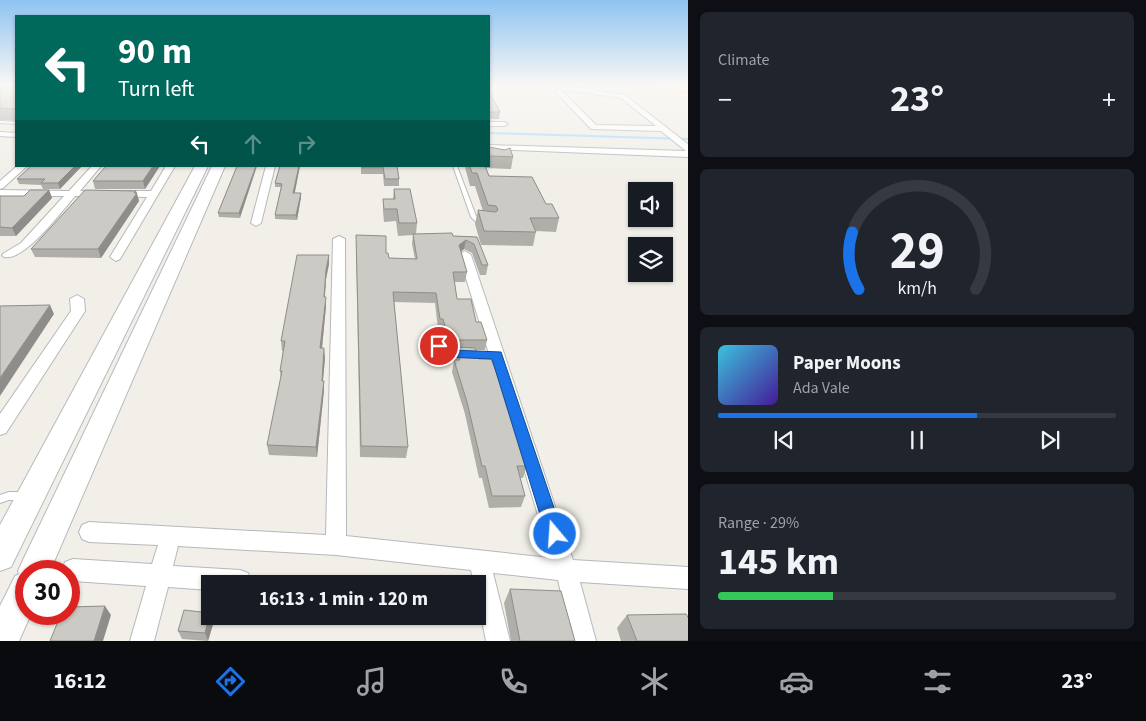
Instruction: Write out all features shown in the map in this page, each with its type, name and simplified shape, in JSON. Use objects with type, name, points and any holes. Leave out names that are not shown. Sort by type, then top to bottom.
[{"type":"street","points":[[581,115],[594,128],[663,129]]},
{"type":"street","points":[[646,115],[688,152]]},
{"type":"street","points":[[490,124],[504,124]]},
{"type":"street","points":[[0,130],[15,131]]},
{"type":"street","points":[[0,134],[15,135]]},
{"type":"street","points":[[490,146],[688,152]]},
{"type":"street","points":[[0,186],[22,167]]},
{"type":"street","points":[[8,255],[25,245],[96,167]]},
{"type":"street","points":[[116,257],[169,167]]},
{"type":"street","points":[[0,556],[201,167]]},
{"type":"street","points":[[39,560],[219,167]]},
{"type":"street","points":[[256,223],[271,167]]},
{"type":"street","points":[[0,193],[153,194]]},
{"type":"street","points":[[336,546],[339,239]]},
{"type":"street","points":[[465,255],[566,570],[584,641]]},
{"type":"street","points":[[0,428],[78,311],[77,299]]},
{"type":"street","points":[[89,532],[336,546],[566,570],[688,578]]},
{"type":"street","points":[[142,641],[170,538]]},
{"type":"street","points":[[480,562],[498,641]]},
{"type":"street","points":[[80,570],[201,579]]},
{"type":"street","points":[[1,641],[15,611]]},
{"type":"lane","points":[[0,122],[15,123]]},
{"type":"lane","points":[[455,167],[474,218],[478,221],[491,222]]},
{"type":"lane","points":[[439,346],[448,354],[497,355]]},
{"type":"lane","points":[[0,499],[9,496],[30,496]]},
{"type":"building","points":[[490,147],[505,150],[510,148],[513,157],[490,156]]},
{"type":"building","points":[[30,167],[74,167],[58,183],[41,183],[45,179],[17,179]]},
{"type":"building","points":[[105,167],[152,167],[143,181],[93,181]]},
{"type":"building","points":[[237,167],[256,167],[239,213],[218,213]]},
{"type":"building","points":[[280,167],[299,167],[293,193],[301,193],[296,215],[275,215],[282,184],[275,183]]},
{"type":"building","points":[[383,167],[397,167],[399,179],[385,179]]},
{"type":"building","points":[[470,167],[485,167],[489,176],[532,177],[546,204],[552,204],[559,218],[530,218],[536,232],[484,231],[478,210],[496,212],[498,210],[496,206],[488,205],[477,173],[472,173]]},
{"type":"building","points":[[394,189],[410,189],[417,223],[399,223],[397,209],[384,209],[383,199],[395,199]]},
{"type":"building","points":[[30,190],[49,190],[12,228],[0,227],[0,196],[24,196]]},
{"type":"building","points":[[85,190],[136,191],[134,193],[137,193],[98,249],[31,249]]},
{"type":"building","points":[[452,233],[453,236],[477,237],[488,265],[482,265],[474,244],[466,240],[459,245],[467,272],[453,272],[457,299],[471,299],[476,322],[481,322],[487,340],[453,340],[447,334],[443,319],[440,319],[436,293],[393,292],[408,447],[361,446],[356,235],[386,236],[386,253],[388,253],[389,258],[417,259],[413,234]]},
{"type":"building","points":[[297,255],[329,255],[326,270],[324,297],[326,297],[320,348],[324,348],[322,381],[324,381],[316,447],[267,445],[282,371],[280,371],[285,341],[281,341]]},
{"type":"building","points":[[50,305],[17,353],[0,378],[0,306]]},
{"type":"building","points":[[457,347],[475,348],[479,359],[491,359],[506,396],[524,451],[522,451],[527,466],[517,466],[525,496],[492,496],[485,466],[482,466],[467,402],[454,360],[460,360]]},
{"type":"building","points":[[510,589],[561,591],[575,641],[520,641]]},
{"type":"building","points":[[105,606],[94,641],[50,641],[57,625],[80,625],[80,607]]},
{"type":"building","points":[[184,610],[201,612],[201,625],[207,625],[205,633],[178,631]]},
{"type":"building","points":[[686,614],[688,617],[688,641],[637,641],[627,615]]},
{"type":"waterway","points":[[490,133],[688,139]]},
{"type":"route","points":[[439,346],[448,354],[458,356],[497,355],[555,534]]}]
